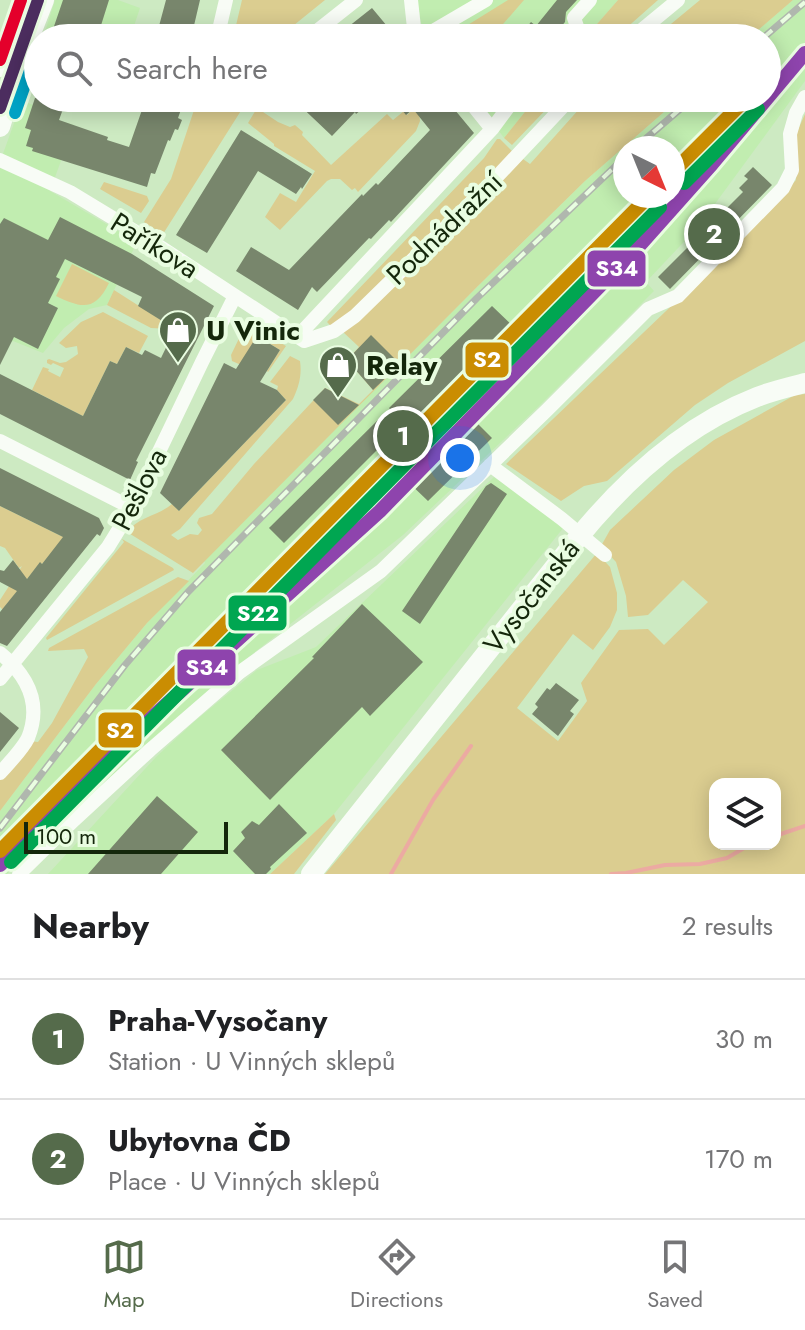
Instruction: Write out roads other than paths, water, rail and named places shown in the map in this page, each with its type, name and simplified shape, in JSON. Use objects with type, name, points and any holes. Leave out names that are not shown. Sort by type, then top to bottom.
[{"type":"main road","points":[[0,67],[23,0]]},
{"type":"main road","points":[[35,24],[44,0]]},
{"type":"main road","points":[[0,127],[24,51]]},
{"type":"main road","name":"Vysočanská","points":[[311,874],[601,509],[633,477],[677,442],[717,416],[756,397],[805,383]]},
{"type":"street","points":[[220,24],[226,0]]},
{"type":"street","points":[[326,24],[356,0]]},
{"type":"street","points":[[411,0],[414,24]]},
{"type":"street","points":[[444,24],[486,0]]},
{"type":"street","points":[[576,24],[574,18],[590,0]]},
{"type":"street","points":[[649,24],[678,0]]},
{"type":"street","points":[[19,874],[64,828],[240,672],[381,571],[648,309],[678,296],[783,188],[792,170],[790,134],[805,97]]},
{"type":"street","points":[[478,112],[492,129]]},
{"type":"street","name":"Podnádražní","points":[[301,339],[505,112]]},
{"type":"street","name":"Podnádražní","points":[[301,339],[334,331],[355,316],[491,183],[558,112]]},
{"type":"street","name":"Paříkova","points":[[0,160],[70,192],[301,339]]},
{"type":"street","name":"Pešlova","points":[[0,679],[108,547],[132,508],[235,296]]},
{"type":"street","points":[[0,441],[132,508]]},
{"type":"street","points":[[490,465],[605,555]]},
{"type":"street","points":[[0,653],[14,664],[29,688],[34,712],[27,740],[0,773]]},
{"type":"waterway","points":[[391,874],[433,800],[471,746]]},
{"type":"waterway","points":[[781,834],[805,826]]},
{"type":"waterway","points":[[611,874],[665,865],[700,864],[727,858],[741,850]]},
{"type":"railway","points":[[779,24],[805,2]]},
{"type":"railway","points":[[649,136],[677,112]]},
{"type":"railway","points":[[0,828],[125,665],[188,592],[477,298],[613,168]]},
{"type":"place","name":"Ubytovna ČD","points":[[714,234]]},
{"type":"place","name":"U Vinic","points":[[178,364]]},
{"type":"place","name":"Relay","points":[[338,399]]},
{"type":"place","name":"Praha-Vysočany","points":[[403,436]]}]
